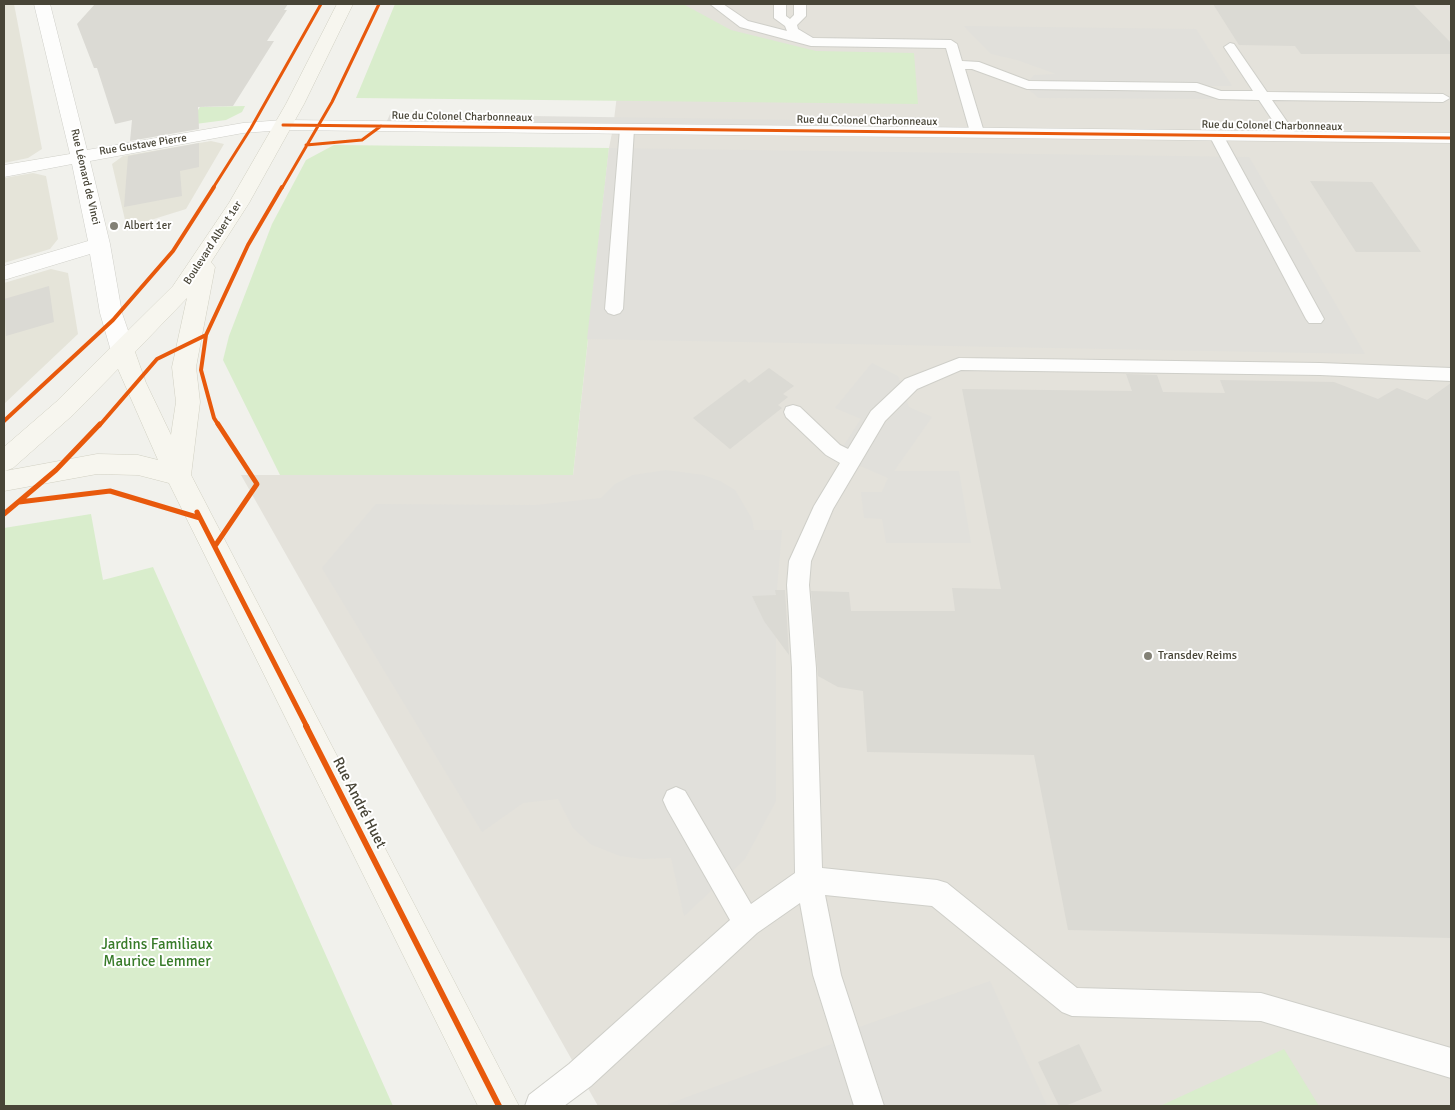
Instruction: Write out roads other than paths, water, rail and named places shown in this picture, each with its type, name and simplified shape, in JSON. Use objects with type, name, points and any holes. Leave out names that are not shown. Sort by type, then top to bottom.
[{"type":"street","name":"Rue Léonard de Vinci","points":[[42,4],[100,244],[111,314],[123,351]]},
{"type":"street","name":"Boulevard Albert 1er","points":[[4,462],[65,408],[182,291],[206,257],[283,125],[345,4]]},
{"type":"street","name":"Rue Gustave Pierre","points":[[4,171],[243,128],[283,125]]},
{"type":"street","name":"Rue du Colonel Charbonneaux","points":[[283,125],[1451,138]]},
{"type":"street","points":[[4,273],[100,244]]},
{"type":"street","points":[[4,481],[97,464],[138,465],[178,475],[188,402],[184,367],[206,257]]},
{"type":"street","name":"Rue André Huet","points":[[123,351],[134,383],[178,475],[499,1106]]},
{"type":"lane","points":[[716,4],[744,24],[811,42],[951,44],[977,132]]},
{"type":"lane","points":[[780,4],[780,18],[791,24]]},
{"type":"lane","points":[[791,24],[800,16],[800,4]]},
{"type":"lane","points":[[791,24],[792,30],[797,36],[811,42]]},
{"type":"lane","points":[[1230,47],[1290,136]]},
{"type":"lane","points":[[957,65],[974,65],[1027,85],[1197,87],[1219,96],[1443,98]]},
{"type":"lane","points":[[614,309],[627,129]]},
{"type":"lane","points":[[1216,135],[1315,319]]},
{"type":"lane","points":[[869,1106],[827,975],[809,880],[806,823],[804,668],[798,585],[800,561],[824,506],[878,416],[911,384],[959,364],[1320,369],[1451,375]]},
{"type":"lane","points":[[793,412],[833,450],[852,460]]},
{"type":"lane","points":[[676,800],[748,923]]},
{"type":"lane","points":[[540,1106],[580,1075],[748,923],[809,880],[937,893],[1072,1002],[1261,1007],[1451,1063]]},
{"type":"place","name":"Albert 1er","points":[[114,226]]},
{"type":"place","name":"Transdev Reims","points":[[1148,656]]},
{"type":"park label","name":"Jardins Familiaux Maurice Lemmer","points":[[157,954]]}]
